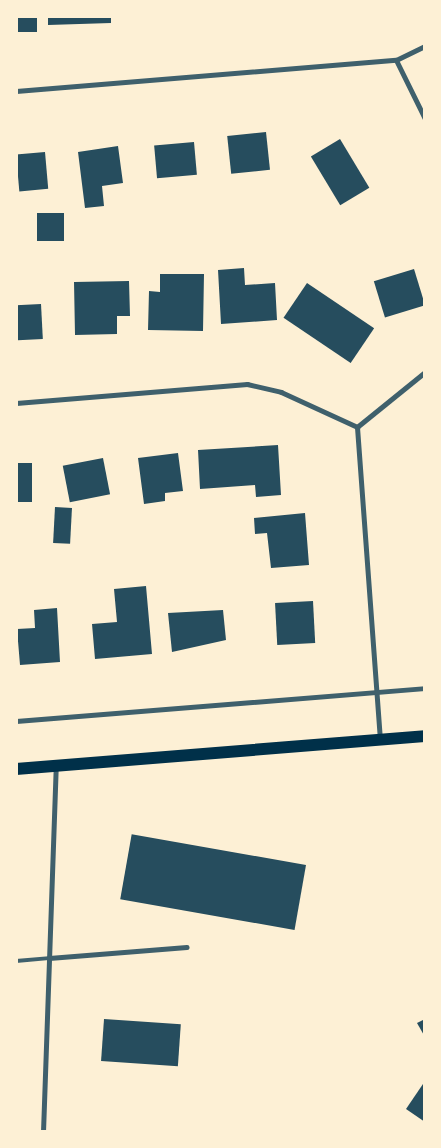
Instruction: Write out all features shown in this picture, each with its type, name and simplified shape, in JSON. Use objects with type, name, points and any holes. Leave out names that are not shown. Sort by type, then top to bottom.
[{"type":"main road","points":[[16,769],[380,738],[425,736]]},
{"type":"street","points":[[16,91],[396,60],[425,46]]},
{"type":"street","points":[[396,60],[425,119]]},
{"type":"street","points":[[357,427],[425,372]]},
{"type":"street","points":[[16,403],[247,384],[281,392],[357,427]]},
{"type":"street","points":[[357,427],[380,738]]},
{"type":"street","points":[[16,721],[425,688]]},
{"type":"street","points":[[43,1132],[56,765]]},
{"type":"street","points":[[49,958],[187,947]]},
{"type":"lane","points":[[16,961],[49,958]]},
{"type":"building","points":[[16,16],[37,16],[37,32],[16,32]]},
{"type":"building","points":[[48,16],[111,16],[111,23],[48,25]]},
{"type":"building","points":[[266,132],[270,170],[231,174],[227,136]]},
{"type":"building","points":[[340,139],[369,188],[340,205],[311,157]]},
{"type":"building","points":[[194,142],[197,175],[157,178],[154,145]]},
{"type":"building","points":[[118,146],[123,183],[102,186],[104,206],[85,208],[78,152]]},
{"type":"building","points":[[45,152],[48,189],[19,191],[16,155]]},
{"type":"building","points":[[37,213],[64,213],[64,241],[37,241]]},
{"type":"building","points":[[244,268],[245,285],[275,283],[277,320],[221,324],[218,270]]},
{"type":"building","points":[[414,269],[425,305],[385,318],[374,281]]},
{"type":"building","points":[[160,274],[204,274],[203,331],[148,330],[149,291],[160,292]]},
{"type":"building","points":[[129,281],[130,316],[117,316],[117,334],[75,335],[74,282]]},
{"type":"building","points":[[307,283],[374,328],[351,363],[284,318]]},
{"type":"building","points":[[41,304],[43,339],[18,340],[16,305]]},
{"type":"building","points":[[278,445],[281,495],[256,497],[255,485],[200,489],[198,450]]},
{"type":"building","points":[[178,453],[183,491],[165,493],[165,501],[144,504],[138,458]]},
{"type":"building","points":[[103,458],[110,494],[70,502],[63,466]]},
{"type":"building","points":[[16,463],[32,463],[32,502],[16,502]]},
{"type":"building","points":[[55,507],[72,508],[70,544],[53,543]]},
{"type":"building","points":[[305,513],[309,565],[271,568],[267,533],[255,534],[254,518]]},
{"type":"building","points":[[146,586],[152,654],[95,659],[92,624],[117,622],[114,589]]},
{"type":"building","points":[[313,601],[315,643],[277,645],[275,603]]},
{"type":"building","points":[[57,608],[60,662],[20,665],[17,629],[35,628],[34,610]]},
{"type":"building","points":[[223,610],[226,640],[172,652],[168,613]]},
{"type":"building","points":[[132,834],[306,865],[295,930],[120,899]]},
{"type":"building","points":[[104,1019],[181,1024],[178,1066],[101,1061]]},
{"type":"building","points":[[425,1019],[425,1037],[417,1023]]},
{"type":"building","points":[[425,1081],[425,1122],[406,1109]]}]
